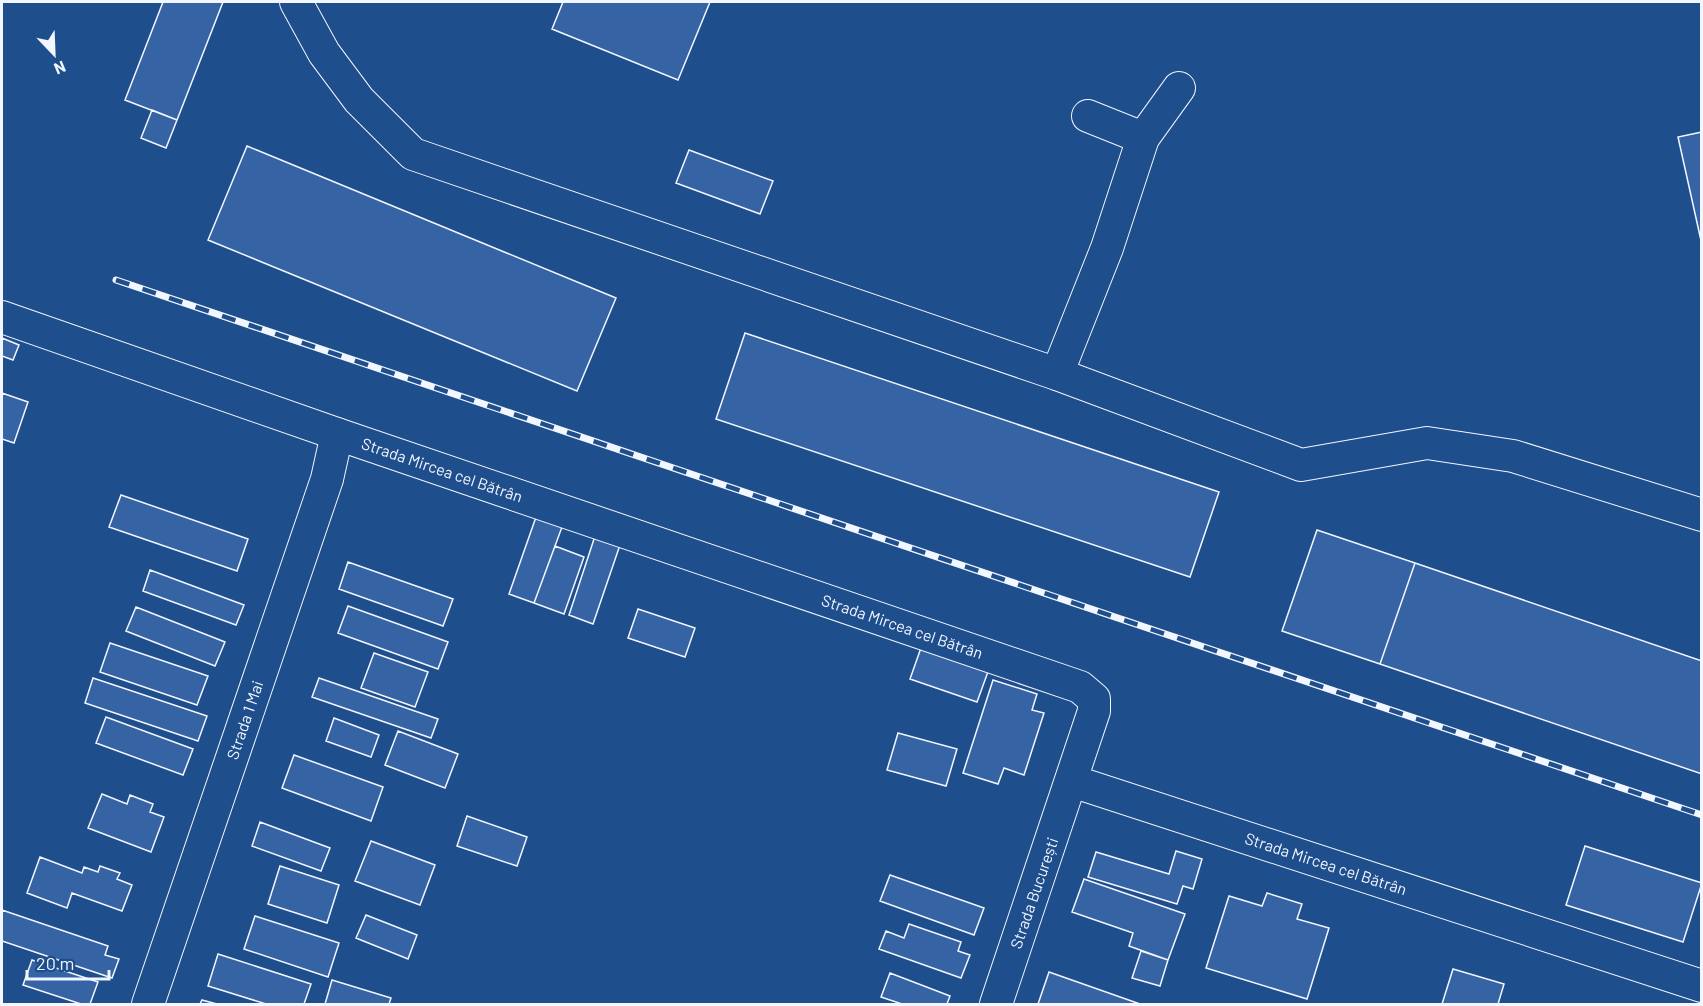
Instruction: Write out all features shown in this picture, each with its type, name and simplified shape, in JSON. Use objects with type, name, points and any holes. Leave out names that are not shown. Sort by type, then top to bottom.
[{"type":"street","points":[[296,2],[324,53],[359,100],[413,154],[1057,375],[1301,465],[1427,443],[1514,456],[1701,515]]},
{"type":"street","points":[[1057,375],[1107,248],[1143,138],[1179,88]]},
{"type":"street","points":[[1088,116],[1143,138]]},
{"type":"street","name":"Strada Mircea cel Bătrân","points":[[2,317],[337,434],[1080,687],[1094,699],[1094,711],[1072,781],[1701,986]]},
{"type":"street","name":"Strada 1 Mai","points":[[148,1005],[327,479],[337,434]]},
{"type":"street","name":"Strada București","points":[[996,1005],[1072,781]]},
{"type":"building","points":[[163,2],[223,2],[177,120],[125,100]]},
{"type":"building","points":[[563,2],[710,2],[678,80],[552,29]]},
{"type":"building","points":[[152,110],[177,120],[166,148],[141,138]]},
{"type":"building","points":[[1702,132],[1702,245],[1678,137]]},
{"type":"building","points":[[247,146],[616,298],[577,391],[208,240]]},
{"type":"building","points":[[689,150],[773,181],[760,214],[676,183]]},
{"type":"building","points":[[745,333],[1219,492],[1190,577],[716,419]]},
{"type":"building","points":[[2,338],[19,345],[13,360],[2,356]]},
{"type":"building","points":[[2,393],[28,402],[14,443],[2,439]]},
{"type":"building","points":[[121,495],[248,539],[237,571],[109,527]]},
{"type":"building","points":[[536,517],[562,527],[534,603],[509,594]]},
{"type":"building","points":[[1317,530],[1415,563],[1380,664],[1282,631]]},
{"type":"building","points":[[595,536],[620,545],[593,624],[569,615]]},
{"type":"building","points":[[555,546],[584,557],[564,614],[534,603]]},
{"type":"building","points":[[348,562],[453,599],[443,626],[339,589]]},
{"type":"building","points":[[1415,563],[1702,661],[1702,774],[1380,664]]},
{"type":"building","points":[[150,570],[244,605],[236,625],[143,591]]},
{"type":"building","points":[[348,606],[448,642],[438,669],[338,633]]},
{"type":"building","points":[[136,607],[225,642],[215,666],[126,631]]},
{"type":"building","points":[[638,609],[695,628],[685,657],[628,638]]},
{"type":"building","points":[[110,643],[208,676],[197,705],[100,672]]},
{"type":"building","points":[[922,645],[989,669],[977,702],[910,679]]},
{"type":"building","points":[[374,653],[428,672],[415,707],[361,688]]},
{"type":"building","points":[[93,678],[207,716],[198,741],[85,703]]},
{"type":"building","points":[[319,678],[438,719],[431,738],[312,697]]},
{"type":"building","points":[[993,680],[1037,694],[1032,710],[1044,713],[1024,775],[1004,768],[998,784],[963,773]]},
{"type":"building","points":[[106,717],[193,749],[183,775],[96,743]]},
{"type":"building","points":[[334,718],[379,735],[371,757],[326,741]]},
{"type":"building","points":[[398,731],[458,754],[445,788],[385,765]]},
{"type":"building","points":[[898,733],[957,749],[946,786],[887,770]]},
{"type":"building","points":[[294,755],[383,787],[371,821],[282,788]]},
{"type":"building","points":[[102,794],[127,804],[130,795],[153,804],[150,812],[164,817],[151,852],[88,828]]},
{"type":"building","points":[[467,816],[527,837],[517,866],[457,846]]},
{"type":"building","points":[[260,822],[330,848],[321,871],[252,846]]},
{"type":"building","points":[[371,841],[435,865],[420,905],[355,881]]},
{"type":"building","points":[[1585,846],[1702,883],[1683,942],[1566,905]]},
{"type":"building","points":[[1176,851],[1202,859],[1193,889],[1183,886],[1177,904],[1088,877],[1096,852],[1169,874]]},
{"type":"building","points":[[40,857],[82,873],[84,867],[98,872],[100,866],[120,873],[117,879],[132,885],[122,911],[72,893],[67,908],[27,893]]},
{"type":"building","points":[[280,866],[339,885],[327,923],[268,904]]},
{"type":"building","points":[[890,875],[984,908],[974,935],[880,901]]},
{"type":"building","points":[[1084,879],[1185,914],[1168,960],[1129,946],[1133,933],[1072,912]]},
{"type":"building","points":[[1267,893],[1302,904],[1297,919],[1329,928],[1307,999],[1206,968],[1229,896],[1262,906]]},
{"type":"building","points":[[2,910],[108,946],[105,955],[119,959],[112,978],[2,941]]},
{"type":"building","points":[[366,915],[417,935],[408,959],[356,938]]},
{"type":"building","points":[[255,916],[339,943],[328,977],[244,949]]},
{"type":"building","points":[[909,924],[961,942],[958,951],[970,955],[961,978],[879,949],[886,931],[904,938]]},
{"type":"building","points":[[1141,951],[1168,960],[1160,986],[1132,978]]},
{"type":"building","points":[[218,954],[311,984],[304,1004],[266,1004],[208,986]]},
{"type":"building","points":[[32,960],[98,982],[90,1004],[81,1004],[23,985]]},
{"type":"building","points":[[1453,969],[1504,984],[1498,1004],[1442,1004]]},
{"type":"building","points":[[1049,972],[1140,1004],[1038,1004]]},
{"type":"building","points":[[890,973],[950,996],[947,1004],[902,1004],[881,997]]},
{"type":"building","points":[[332,980],[391,998],[389,1004],[325,1004]]},
{"type":"building","points":[[202,1000],[217,1004],[200,1004]]},
{"type":"railway","points":[[116,280],[1702,815]]}]
